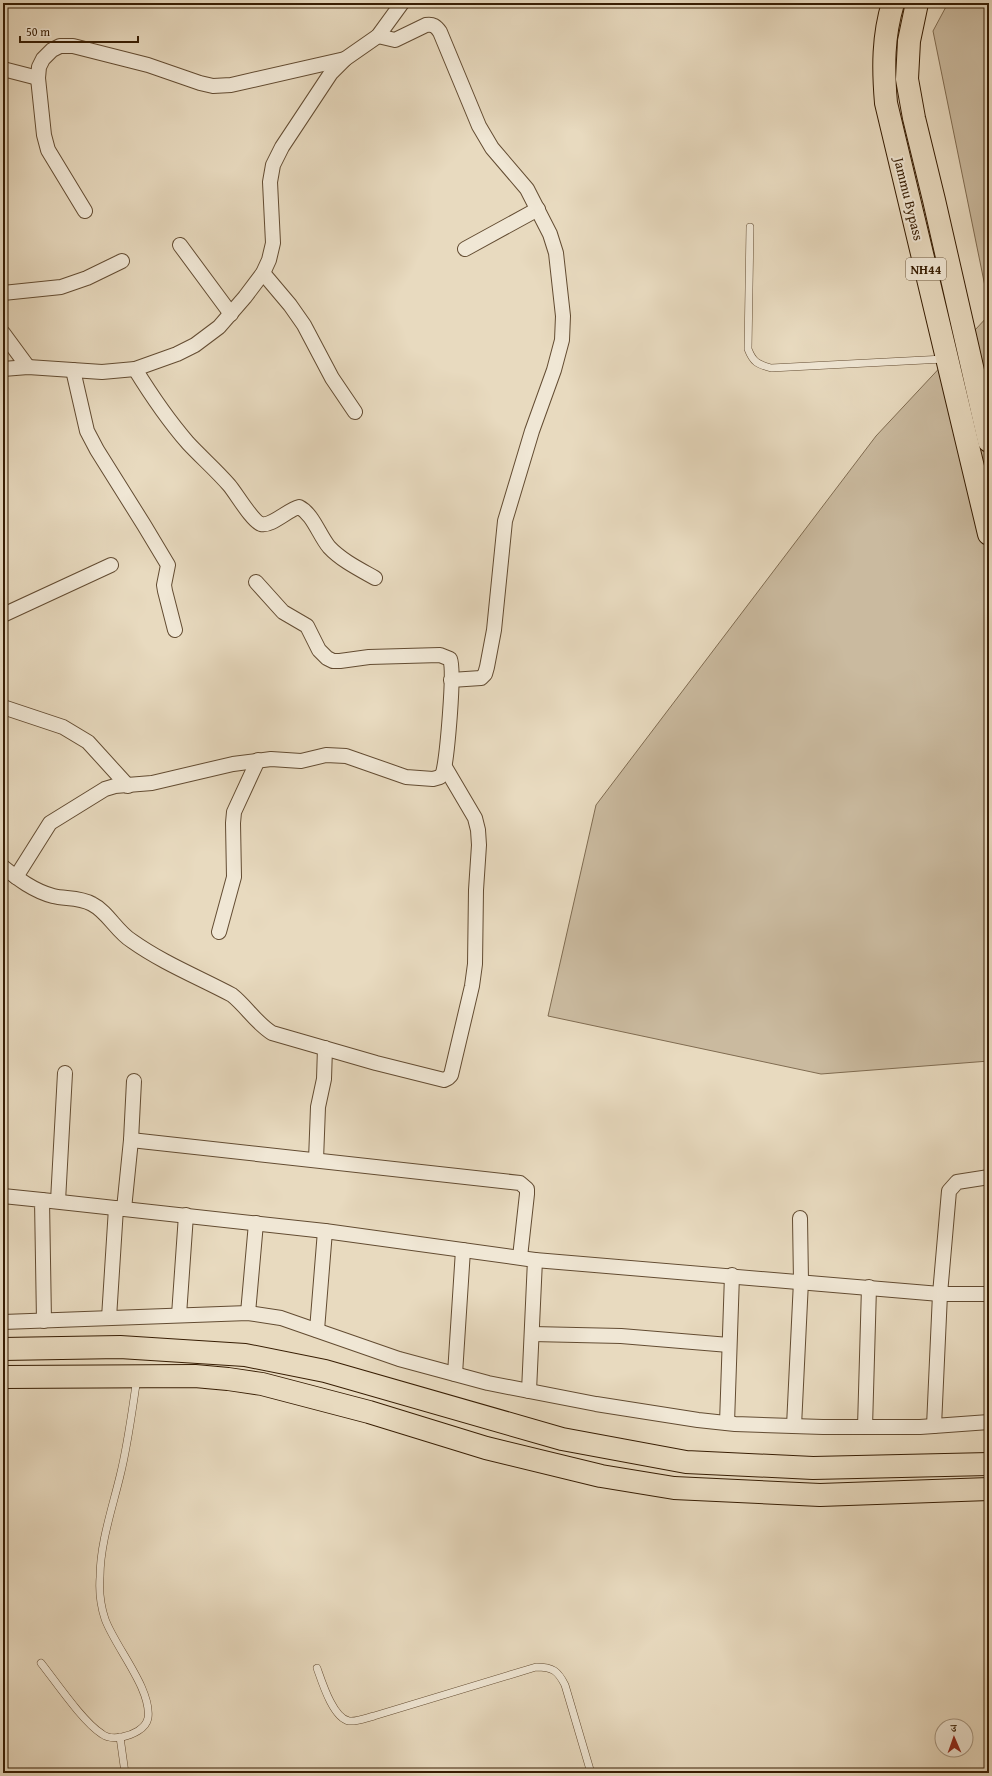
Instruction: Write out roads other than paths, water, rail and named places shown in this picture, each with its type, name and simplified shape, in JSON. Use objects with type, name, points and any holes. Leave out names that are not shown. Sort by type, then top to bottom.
[{"type":"main road","name":"Jammu Bypass","points":[[893,3],[889,16],[883,50],[883,73],[886,103],[989,534]]},
{"type":"main road","name":"Jammu Bypass","points":[[917,3],[909,41],[907,79],[914,118],[989,441]]},
{"type":"main road","points":[[3,1349],[120,1347],[245,1355],[325,1371],[562,1439],[686,1462],[813,1468],[989,1464]]},
{"type":"main road","points":[[3,1377],[195,1376],[262,1384],[369,1412],[486,1448],[601,1476],[674,1488],[820,1495],[920,1493],[989,1489]]},
{"type":"street","points":[[3,369],[28,367],[102,372],[135,369],[177,354],[195,345],[219,327],[231,314],[263,272],[269,260],[273,243],[270,182],[273,165],[282,147],[331,73],[345,59],[378,36],[402,3]]},
{"type":"street","points":[[378,36],[395,40],[426,25],[431,24],[436,26],[440,32],[479,126],[492,148],[527,189],[550,234],[556,253],[563,316],[562,340],[554,370],[532,431],[505,522],[494,630],[487,667],[485,674],[481,678],[451,680]]},
{"type":"street","points":[[85,211],[48,150],[44,135],[38,78],[39,67],[43,59],[52,50],[60,46],[73,46],[100,51],[213,86],[239,84],[345,59]]},
{"type":"street","points":[[3,69],[38,78]]},
{"type":"street","points":[[465,249],[538,209]]},
{"type":"street","points":[[180,245],[231,314]]},
{"type":"street","points":[[3,293],[61,287],[88,278],[122,261]]},
{"type":"street","points":[[263,272],[290,305],[304,326],[332,378],[355,412]]},
{"type":"street","points":[[3,333],[28,367]]},
{"type":"street","points":[[135,369],[151,395],[170,421],[189,444],[228,484],[260,524],[265,525],[294,508],[299,507],[306,512],[329,547],[337,554],[375,578]]},
{"type":"street","points":[[73,370],[87,431],[97,450],[168,565],[164,585],[175,630]]},
{"type":"street","points":[[3,615],[111,565]]},
{"type":"street","points":[[16,877],[50,823],[105,789],[114,786],[152,783],[258,760],[271,759],[301,761],[326,755],[338,755],[406,777],[420,779],[440,777],[445,767],[452,663],[450,659],[440,655],[369,656],[340,662],[327,658],[319,650],[307,626],[283,612],[256,582]]},
{"type":"street","points":[[3,707],[63,727],[88,742],[128,786]]},
{"type":"street","points":[[219,932],[234,877],[234,812],[258,760]]},
{"type":"street","points":[[3,867],[34,889],[52,896],[90,903],[101,910],[129,940],[144,950],[232,995],[272,1033],[325,1053],[444,1080],[452,1075],[472,986],[475,964],[478,845],[478,830],[475,818],[445,767]]},
{"type":"street","points":[[316,1160],[318,1107],[324,1079],[325,1053]]},
{"type":"street","points":[[58,1201],[65,1073]]},
{"type":"street","points":[[109,1318],[120,1208],[131,1140],[134,1080]]},
{"type":"street","points":[[131,1140],[520,1183],[527,1189],[520,1258]]},
{"type":"street","points":[[934,1426],[940,1294],[949,1191],[957,1182],[989,1177]]},
{"type":"street","points":[[3,1196],[326,1231],[535,1260],[732,1275],[940,1294],[989,1294]]},
{"type":"street","points":[[42,1200],[44,1321]]},
{"type":"street","points":[[178,1315],[186,1215]]},
{"type":"street","points":[[794,1426],[801,1281],[800,1218]]},
{"type":"street","points":[[248,1313],[256,1223]]},
{"type":"street","points":[[317,1330],[326,1231]]},
{"type":"street","points":[[455,1374],[463,1250]]},
{"type":"street","points":[[529,1391],[535,1260]]},
{"type":"street","points":[[727,1423],[732,1275]]},
{"type":"street","points":[[865,1427],[869,1287]]},
{"type":"street","points":[[3,1322],[248,1313],[281,1318],[399,1359],[488,1383],[596,1404],[698,1420],[794,1426],[865,1427],[934,1426],[989,1422]]},
{"type":"street","points":[[532,1334],[621,1336],[729,1345]]},
{"type":"lane","points":[[750,227],[748,349],[752,359],[759,365],[771,368],[947,358]]},
{"type":"lane","points":[[41,1663],[86,1720],[102,1735],[120,1737],[130,1735],[142,1728],[148,1719],[147,1705],[143,1690],[105,1619],[101,1597],[100,1577],[103,1548],[125,1454],[138,1376]]},
{"type":"lane","points":[[317,1668],[334,1710],[348,1721],[374,1716],[536,1667],[545,1667],[554,1670],[560,1674],[565,1685],[591,1773]]},
{"type":"lane","points":[[120,1737],[125,1773]]}]
